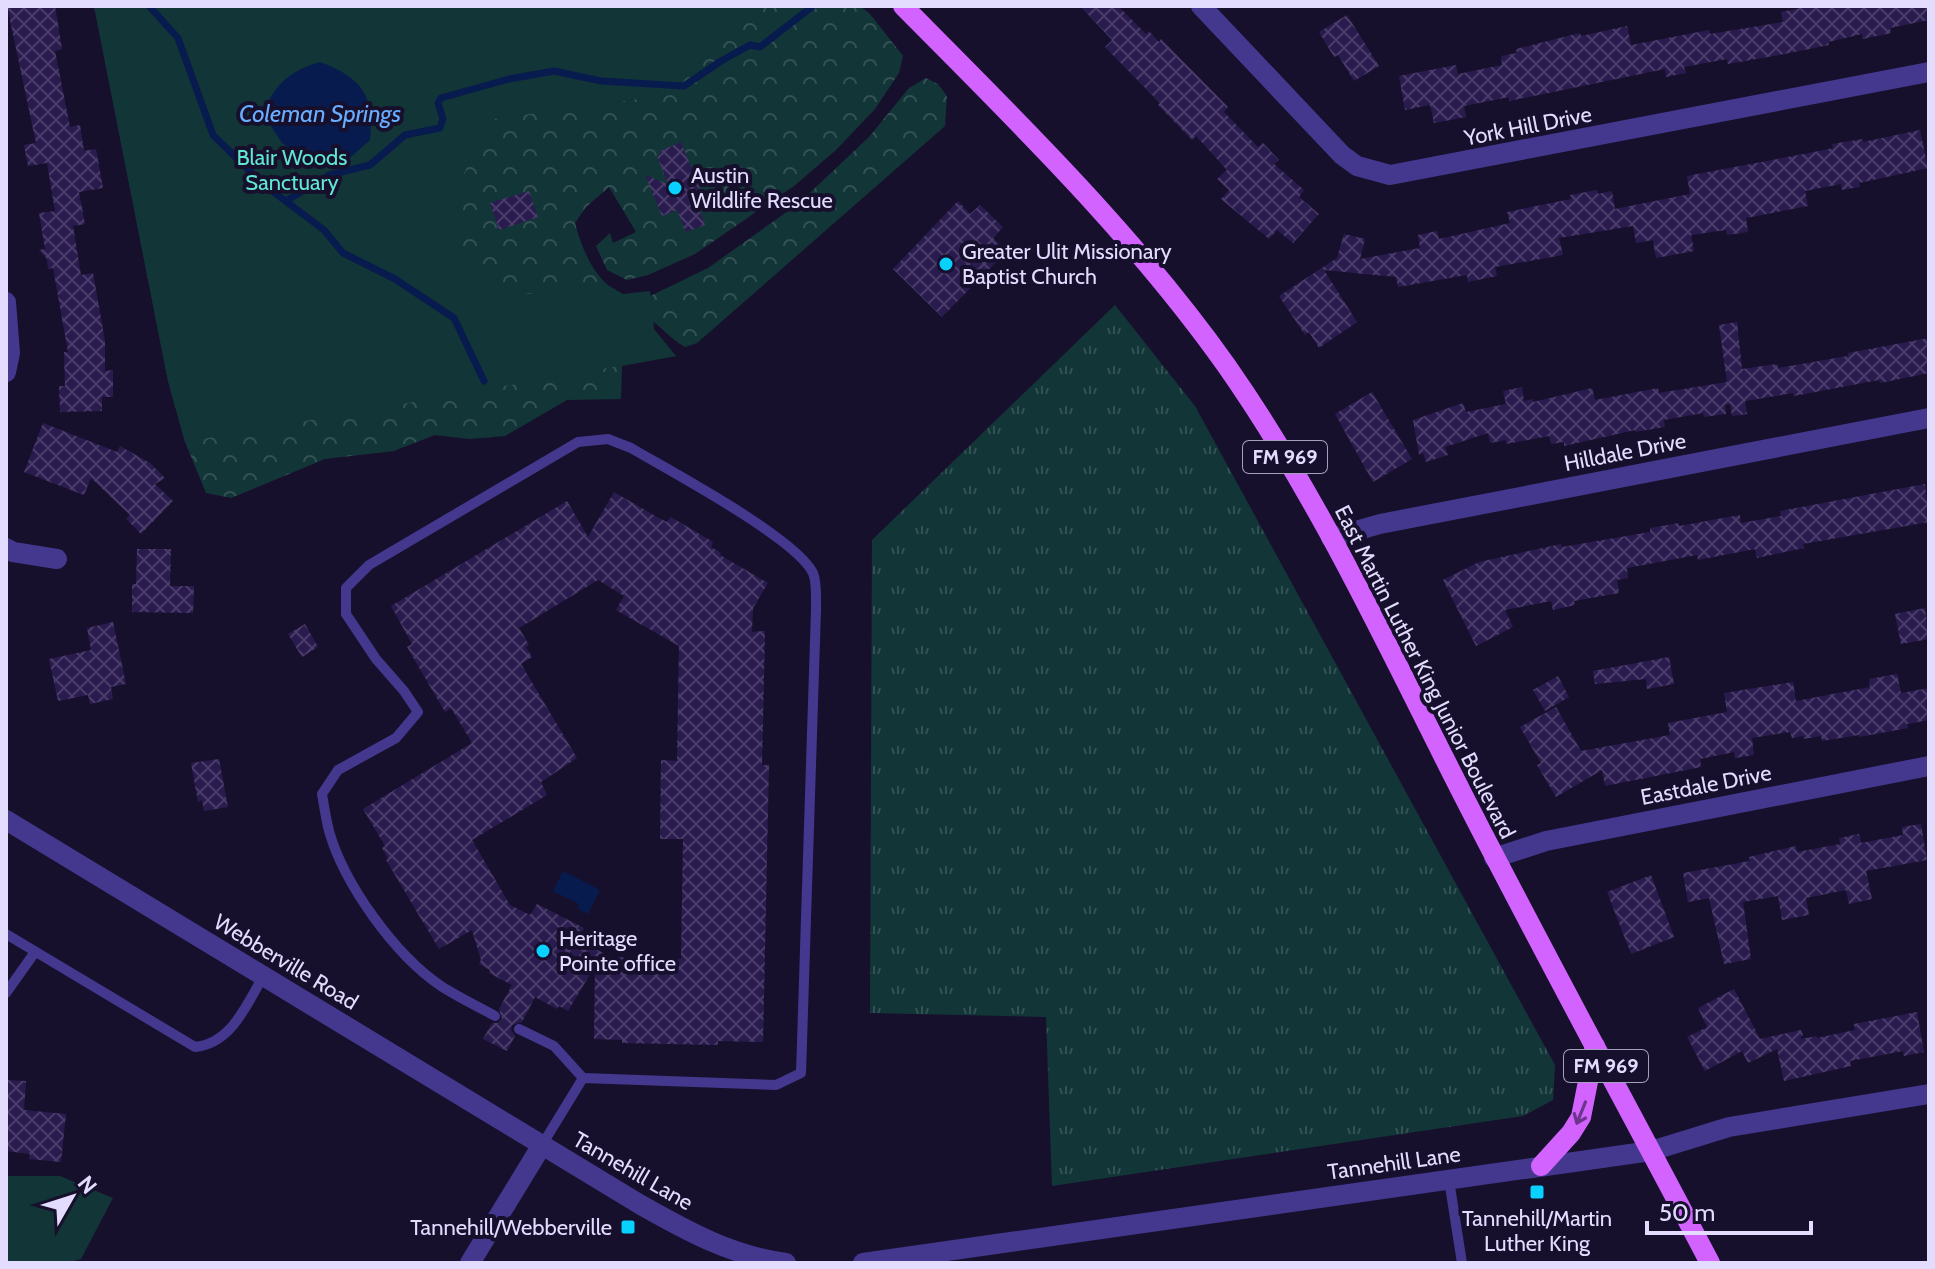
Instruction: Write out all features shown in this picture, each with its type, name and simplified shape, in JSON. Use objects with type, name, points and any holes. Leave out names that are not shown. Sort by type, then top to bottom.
[{"type":"main road","name":"East Martin Luther King Junior Boulevard","points":[[903,6],[1105,215],[1166,284],[1228,367],[1331,538],[1494,858],[1710,1263]]},
{"type":"main road","points":[[1541,1166],[1580,1120],[1586,1105],[1595,1046]]},
{"type":"street","name":"York Hill Drive","points":[[1201,6],[1342,155],[1357,166],[1390,175],[1929,72]]},
{"type":"street","points":[[6,302],[10,353],[6,372]]},
{"type":"street","name":"Hilldale Drive","points":[[1331,538],[1380,524],[1929,418]]},
{"type":"street","points":[[6,548],[13,552],[57,559]]},
{"type":"street","name":"Eastdale Drive","points":[[1494,858],[1546,841],[1929,766]]},
{"type":"street","name":"Webberville Road","points":[[6,820],[542,1145]]},
{"type":"street","name":"Tannehill Lane","points":[[863,1263],[1651,1151],[1729,1127],[1929,1094]]},
{"type":"street","name":"Tannehill Lane","points":[[470,1263],[542,1145],[684,1229],[740,1258],[786,1263]]},
{"type":"lane","points":[[495,1016],[440,985],[405,956],[376,922],[329,833],[322,794],[338,770],[396,738],[418,712],[376,659],[346,614],[346,588],[369,565],[578,442],[608,439],[631,448],[764,529],[796,552],[814,574],[816,626],[801,1073],[776,1085],[583,1078],[554,1046],[519,1029]]},
{"type":"lane","points":[[6,934],[195,1047],[210,1045],[232,1029],[263,977]]},
{"type":"lane","points":[[6,993],[35,952]]},
{"type":"lane","points":[[542,1145],[583,1078]]},
{"type":"lane","points":[[1449,1180],[1462,1263]]},
{"type":"green space","name":"Blair Woods Sanctuary","points":[[94,6],[860,6],[903,56],[899,73],[875,109],[836,150],[794,186],[695,254],[648,275],[627,280],[607,270],[596,246],[610,233],[613,243],[636,232],[609,187],[586,207],[575,223],[594,269],[676,356],[622,366],[621,399],[567,400],[505,436],[469,439],[435,435],[394,451],[325,459],[231,498],[206,493],[185,442],[168,381]]},
{"type":"green space","name":"Blair Woods Sanctuary","points":[[94,6],[754,6],[668,95],[486,120],[453,201],[463,258],[502,298],[604,283],[623,294],[650,291],[654,329],[676,356],[185,442],[168,381]]},
{"type":"green space","points":[[926,78],[938,84],[947,96],[945,126],[697,343],[685,347],[643,316],[640,301],[708,268],[798,204],[869,137],[909,88]]},
{"type":"green space","points":[[1115,305],[1195,406],[1555,1065],[1553,1100],[1523,1116],[1052,1186],[1046,1017],[870,1013],[872,540]]},
{"type":"green space","points":[[6,1176],[60,1176],[113,1198],[81,1259],[67,1263],[6,1263]]},
{"type":"water","name":"Coleman Springs","points":[[320,62],[355,81],[367,99],[370,111],[370,140],[343,164],[330,166],[305,159],[282,143],[263,114],[272,94],[284,80]]},
{"type":"water","points":[[563,871],[600,890],[588,914],[578,909],[579,904],[553,891]]},
{"type":"building","points":[[7,6],[55,6],[62,49],[55,51],[70,127],[80,125],[84,151],[96,149],[103,188],[79,192],[85,224],[73,226],[81,275],[93,273],[105,341],[105,371],[113,370],[113,397],[102,397],[102,411],[60,412],[59,386],[65,386],[64,352],[68,352],[53,268],[48,269],[47,259],[39,250],[45,249],[39,213],[55,211],[47,163],[28,166],[24,145],[36,143]]},
{"type":"building","points":[[1080,6],[1118,6],[1146,34],[1149,31],[1159,42],[1161,39],[1228,107],[1224,112],[1258,147],[1263,143],[1279,160],[1274,164],[1304,190],[1299,197],[1319,214],[1293,243],[1277,230],[1269,239],[1221,199],[1229,190],[1217,179],[1227,170],[1196,136],[1192,140],[1105,47],[1112,40]]},
{"type":"building","points":[[1810,6],[1929,6],[1929,20],[1890,28],[1891,33],[1863,39],[1862,34],[1828,42],[1829,45],[1779,55],[1728,64],[1727,59],[1684,67],[1686,73],[1666,77],[1665,69],[1509,101],[1509,97],[1464,106],[1466,117],[1434,123],[1430,105],[1405,110],[1399,76],[1456,65],[1458,74],[1502,65],[1501,56],[1517,53],[1516,49],[1580,33],[1581,36],[1627,26],[1631,45],[1709,30],[1710,34],[1783,22],[1781,12]]},
{"type":"building","points":[[1347,15],[1379,66],[1354,81],[1319,32]]},
{"type":"building","points":[[1920,130],[1928,168],[1859,183],[1860,187],[1842,190],[1841,184],[1805,191],[1808,206],[1746,218],[1748,232],[1727,235],[1726,230],[1691,235],[1694,251],[1656,258],[1653,240],[1636,243],[1633,226],[1559,238],[1563,255],[1495,267],[1497,276],[1468,282],[1467,275],[1398,287],[1396,277],[1324,270],[1357,322],[1319,348],[1309,332],[1305,335],[1279,296],[1337,258],[1344,234],[1365,239],[1360,259],[1420,248],[1418,235],[1437,231],[1439,239],[1510,223],[1507,212],[1571,199],[1570,195],[1597,190],[1598,194],[1612,191],[1615,209],[1690,194],[1687,176],[1833,148],[1832,144],[1863,139],[1863,142]]},
{"type":"building","name":"Austin Wildlife Rescue","points":[[681,142],[707,207],[700,211],[705,225],[686,232],[677,210],[662,216],[645,175],[668,184],[657,156],[661,155],[660,151]]},
{"type":"building","points":[[529,191],[538,217],[499,230],[490,203]]},
{"type":"building","name":"Greater Ulit Missionary Baptist Church","points":[[958,201],[970,214],[980,205],[1003,227],[993,238],[1007,251],[942,317],[893,269]]},
{"type":"building","points":[[1737,322],[1742,369],[1777,364],[1778,368],[1929,338],[1929,373],[1880,383],[1879,380],[1794,396],[1793,393],[1745,401],[1747,414],[1732,416],[1730,404],[1725,405],[1726,414],[1704,417],[1703,413],[1664,420],[1665,427],[1635,430],[1564,446],[1564,442],[1551,444],[1549,436],[1506,444],[1506,440],[1490,443],[1488,433],[1445,447],[1448,455],[1426,462],[1423,453],[1419,455],[1413,420],[1463,403],[1466,412],[1506,404],[1503,391],[1522,387],[1524,401],[1533,399],[1533,402],[1592,388],[1595,400],[1658,388],[1659,393],[1727,382],[1719,325]]},
{"type":"building","points":[[1372,392],[1412,459],[1373,482],[1335,414]]},
{"type":"building","points":[[43,423],[117,452],[120,446],[150,463],[165,478],[155,484],[173,501],[141,534],[126,519],[130,515],[91,478],[84,495],[24,472]]},
{"type":"building","points":[[1925,484],[1929,522],[1803,544],[1804,548],[1757,558],[1755,549],[1698,560],[1697,555],[1627,568],[1628,578],[1617,580],[1619,593],[1574,601],[1575,605],[1553,610],[1551,601],[1505,610],[1513,627],[1476,646],[1443,580],[1479,562],[1561,544],[1562,547],[1650,532],[1650,528],[1740,515],[1741,523],[1781,516],[1780,511]]},
{"type":"building","points":[[614,492],[667,522],[671,517],[713,542],[711,547],[720,555],[768,583],[753,608],[752,632],[765,631],[762,765],[769,765],[763,1042],[718,1041],[718,1045],[622,1043],[622,1040],[594,1039],[595,966],[568,1011],[559,1006],[557,1009],[535,997],[522,1022],[512,1025],[515,1036],[507,1051],[483,1039],[492,1023],[502,1019],[499,1009],[512,985],[479,964],[481,960],[472,930],[439,949],[386,860],[382,848],[385,846],[363,809],[472,743],[451,708],[445,712],[407,647],[412,644],[391,606],[567,501],[588,537]],"holes":[[[598,580],[624,596],[616,610],[679,646],[677,761],[661,760],[660,839],[683,839],[681,959],[611,957],[578,940],[584,928],[537,904],[530,915],[510,905],[472,840],[547,795],[541,782],[577,758],[521,664],[532,657],[519,628]]]},
{"type":"building","points":[[137,549],[171,549],[170,586],[194,586],[193,613],[132,612]]},
{"type":"building","points":[[1925,608],[1929,639],[1901,644],[1895,614]]},
{"type":"building","points":[[113,622],[126,684],[111,687],[113,699],[90,704],[88,695],[58,701],[49,659],[91,650],[87,628]]},
{"type":"building","points":[[305,624],[318,647],[302,657],[288,634]]},
{"type":"building","points":[[1669,657],[1674,684],[1647,689],[1646,679],[1595,684],[1593,671]]},
{"type":"building","points":[[1897,674],[1901,693],[1929,688],[1929,720],[1907,724],[1908,728],[1822,741],[1821,736],[1792,738],[1790,732],[1752,738],[1754,755],[1735,758],[1734,752],[1700,759],[1701,767],[1605,786],[1602,770],[1556,797],[1520,727],[1556,707],[1581,751],[1670,735],[1668,723],[1727,712],[1724,693],[1793,682],[1796,701],[1870,687],[1869,679]]},
{"type":"building","points":[[1558,676],[1569,697],[1545,711],[1533,690]]},
{"type":"building","points":[[219,759],[228,807],[204,811],[202,800],[198,802],[191,763]]},
{"type":"building","points":[[1921,824],[1927,860],[1866,871],[1872,899],[1849,904],[1846,890],[1806,898],[1809,915],[1782,920],[1778,896],[1743,902],[1751,959],[1724,964],[1709,898],[1688,902],[1683,873],[1750,861],[1749,857],[1796,846],[1797,852],[1840,844],[1839,838],[1859,834],[1861,843],[1903,835],[1902,827]]},
{"type":"building","points":[[1651,875],[1674,937],[1631,954],[1607,892]]},
{"type":"building","points":[[1734,989],[1760,1039],[1801,1030],[1803,1035],[1800,1039],[1817,1038],[1855,1030],[1854,1024],[1917,1012],[1924,1052],[1904,1056],[1903,1051],[1850,1061],[1851,1066],[1784,1081],[1777,1049],[1748,1063],[1742,1051],[1705,1071],[1687,1037],[1707,1027],[1698,1008]]},
{"type":"building","points":[[6,1080],[26,1081],[24,1110],[66,1114],[61,1162],[29,1159],[30,1154],[6,1151]]},
{"type":"waterway","points":[[149,6],[178,38],[213,135],[263,184],[324,230],[343,253],[395,279],[454,318],[484,381]]},
{"type":"waterway","points":[[286,201],[329,175],[370,165],[405,135],[440,128],[443,119],[438,103],[441,98],[509,79],[554,71],[601,81],[684,86],[750,45],[760,47],[813,6]]},
{"type":"place","name":"Austin Wildlife Rescue","points":[[675,188]]},
{"type":"place","name":"Greater Ulit Missionary Baptist Church","points":[[946,264]]},
{"type":"place","name":"Heritage Pointe office","points":[[543,951]]},
{"type":"place","name":"Tannehill/Martin Luther King","points":[[1537,1192]]},
{"type":"place","name":"Tannehill/Webberville","points":[[628,1227]]}]
